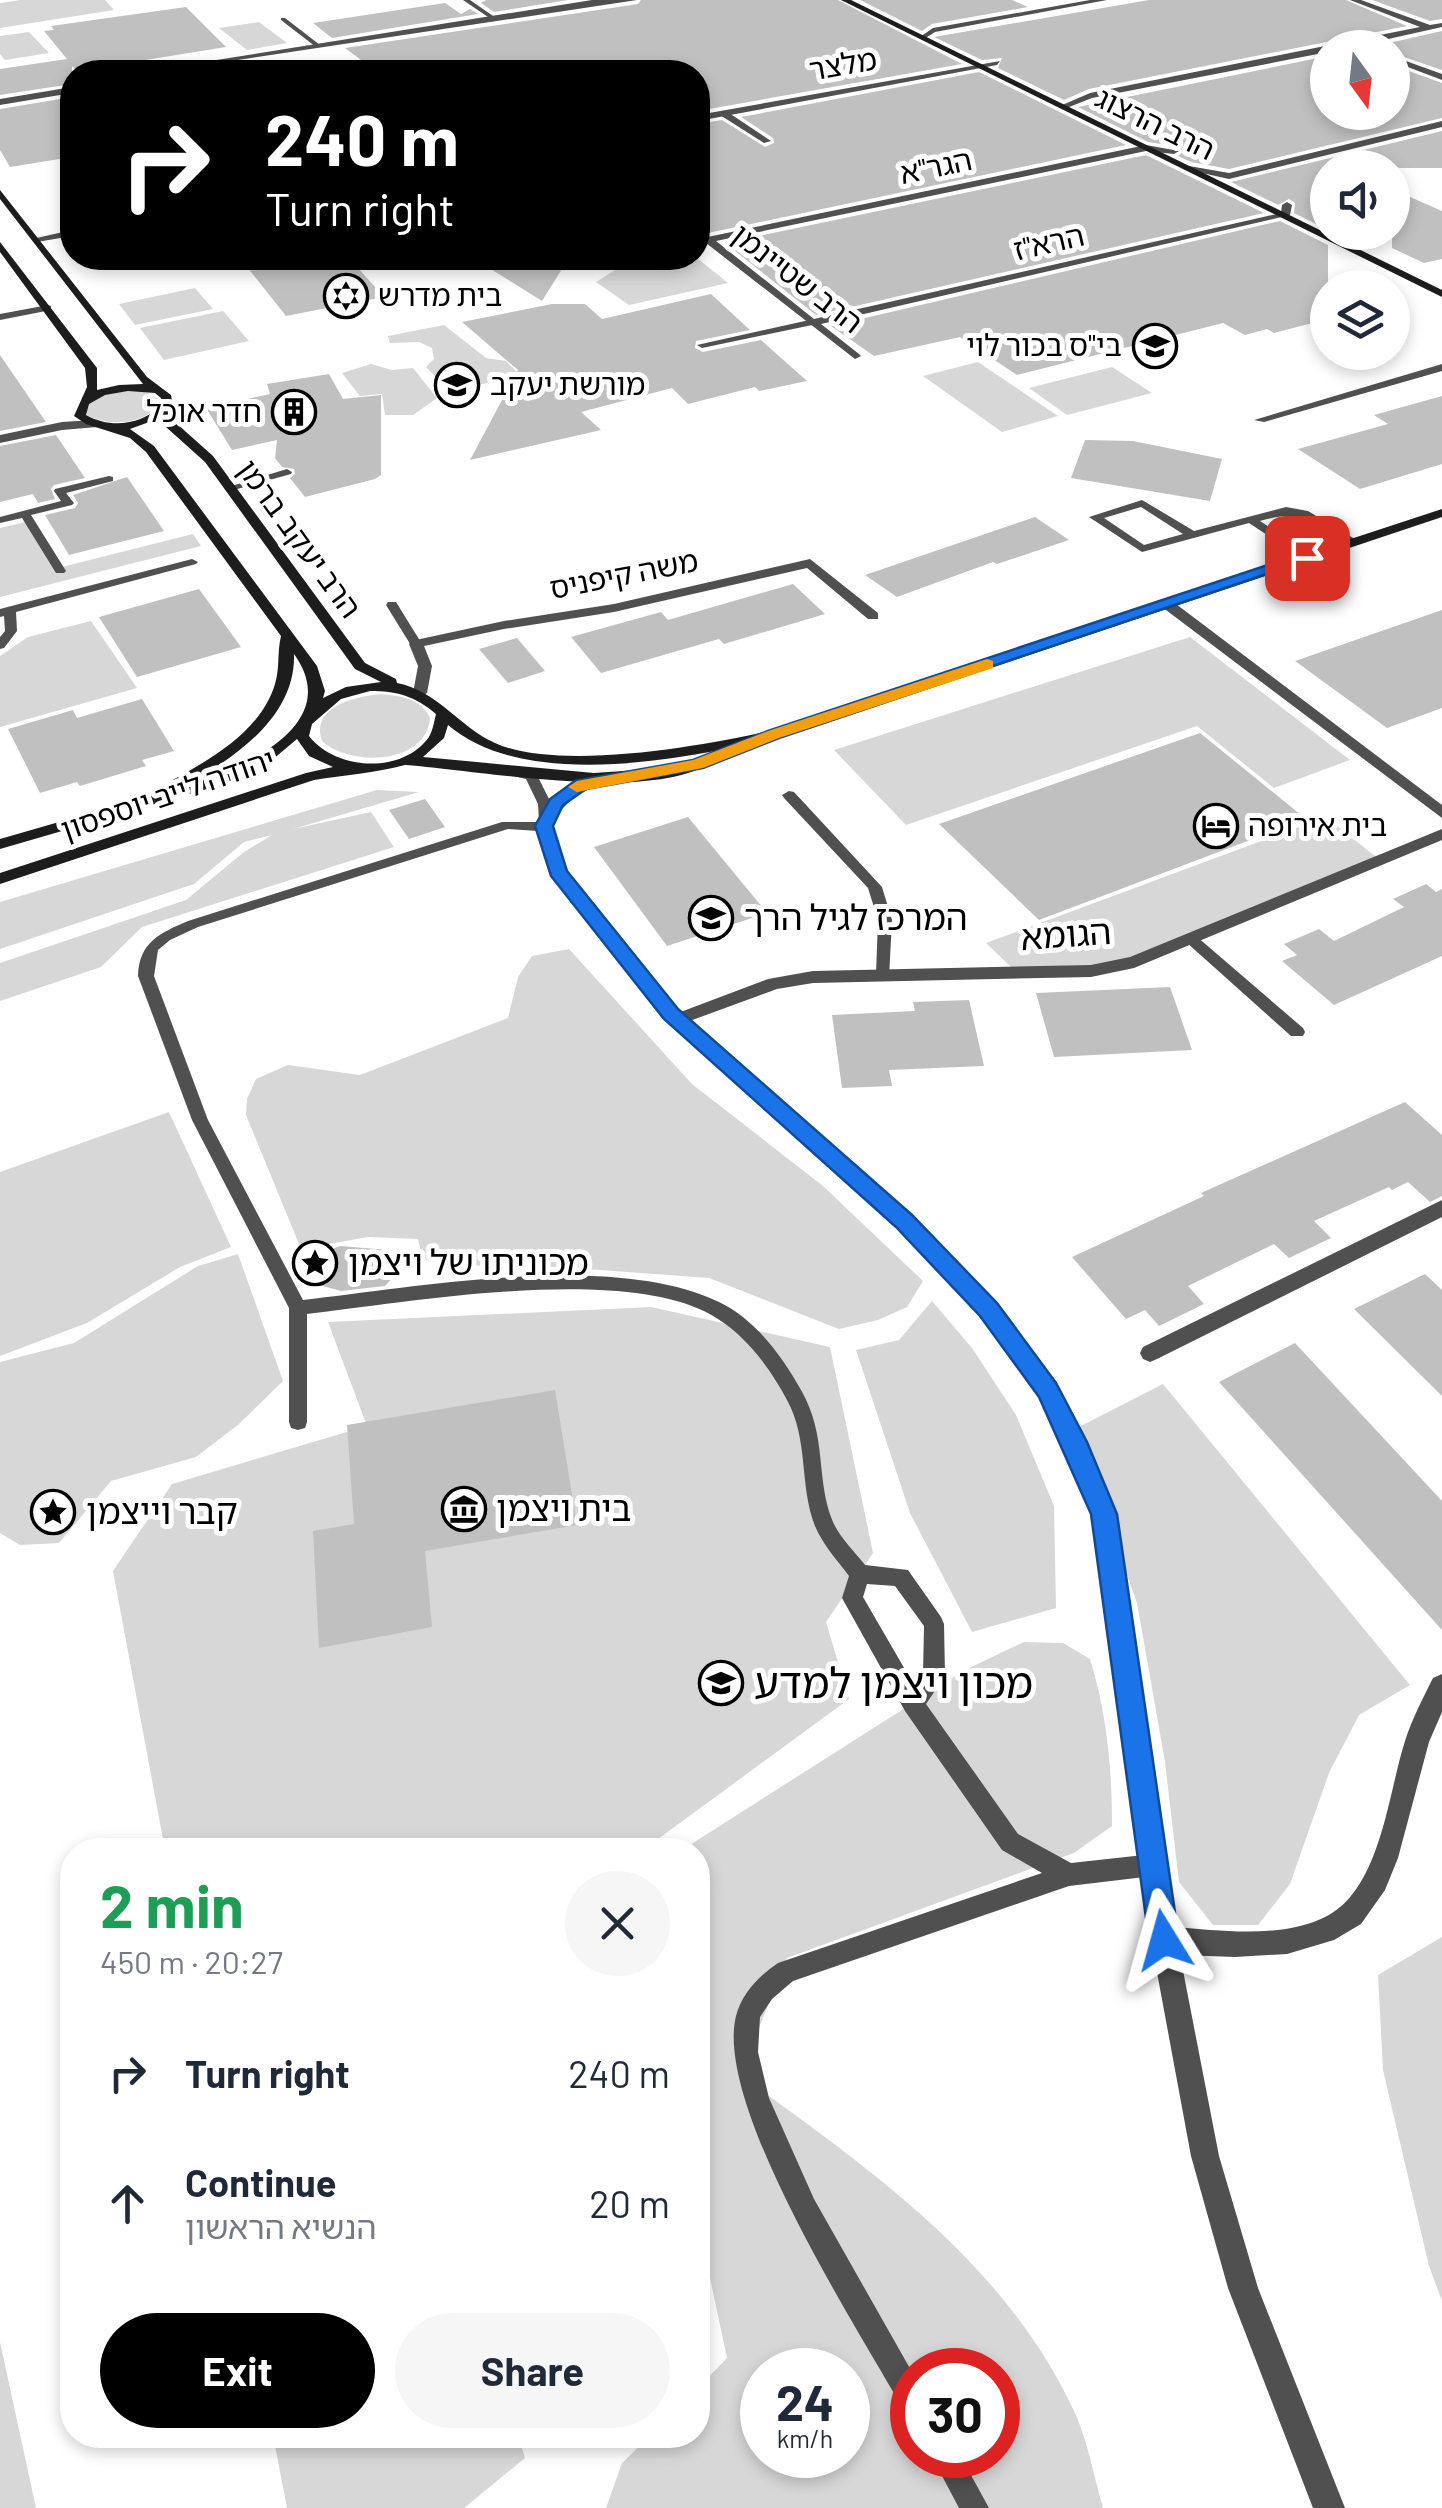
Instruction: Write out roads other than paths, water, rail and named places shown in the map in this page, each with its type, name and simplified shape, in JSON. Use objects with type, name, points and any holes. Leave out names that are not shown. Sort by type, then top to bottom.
[{"type":"street","points":[[253,60],[318,46],[607,0]]},
{"type":"street","points":[[260,60],[633,0]]},
{"type":"street","name":"הרב הרצוג","points":[[845,0],[997,63],[1146,148],[1310,219]]},
{"type":"street","name":"הרב הרצוג","points":[[870,0],[980,66],[1229,176],[1442,294]]},
{"type":"street","points":[[928,33],[1103,0]]},
{"type":"street","points":[[1354,0],[1430,28]]},
{"type":"street","points":[[1410,32],[1442,25]]},
{"type":"street","points":[[1068,103],[1310,52]]},
{"type":"street","name":"מלצר","points":[[710,116],[997,63]]},
{"type":"street","points":[[1410,65],[1442,77]]},
{"type":"street","points":[[0,99],[60,89]]},
{"type":"street","points":[[1189,169],[1229,176],[1442,124]]},
{"type":"street","name":"הגר\"א","points":[[710,239],[1146,148],[1174,151]]},
{"type":"street","points":[[0,193],[60,269]]},
{"type":"street","name":"הרא\"ז","points":[[814,322],[1286,210]]},
{"type":"street","points":[[37,239],[60,235]]},
{"type":"street","points":[[0,245],[91,368],[93,387],[80,416],[93,424]]},
{"type":"street","name":"הרב שטיינמן","points":[[710,247],[855,356]]},
{"type":"street","points":[[1378,250],[1442,282]]},
{"type":"street","points":[[60,270],[139,374],[157,390]]},
{"type":"street","points":[[1260,420],[1442,367]]},
{"type":"street","points":[[0,428],[57,415],[121,388],[157,390]]},
{"type":"street","name":"הרב יעקב ברמן","points":[[157,390],[167,397],[170,424],[200,450],[230,488],[360,666],[435,702],[444,715],[487,745],[525,756],[658,758],[774,734]]},
{"type":"street","points":[[0,439],[62,426],[112,426],[148,420],[168,406]]},
{"type":"street","name":"הרב יעקב ברמן","points":[[112,426],[134,435],[150,449],[316,677],[318,691],[308,716]]},
{"type":"street","points":[[774,734],[1442,513]]},
{"type":"street","name":"משה קיפניס","points":[[416,644],[614,608],[810,563],[873,616]]},
{"type":"street","points":[[1168,604],[1442,813]]},
{"type":"street","points":[[123,808],[206,768],[248,736],[286,681],[289,659],[285,637]]},
{"type":"street","points":[[413,691],[424,666],[416,644]]},
{"type":"street","name":"יהודה לייב יוספסון","points":[[0,844],[243,770],[280,748],[308,716],[349,690],[378,686],[413,691]]},
{"type":"street","points":[[405,760],[434,743],[442,732],[444,715]]},
{"type":"street","points":[[308,716],[302,736],[310,751],[329,762],[355,768]]},
{"type":"street","name":"יהודה לייב יוספסון","points":[[0,879],[311,776],[405,760],[612,778],[669,772],[774,734]]},
{"type":"street","name":"הגומא","points":[[676,1020],[774,983],[839,974],[1091,971],[1134,962],[1442,834]]},
{"type":"street","points":[[1150,1353],[1442,1208]]},
{"type":"street","points":[[1104,1514],[1164,1940],[1205,2156],[1243,2288],[1329,2508]]},
{"type":"street","points":[[1164,1940],[1276,1942],[1321,1931],[1352,1914],[1375,1882],[1418,1737],[1442,1686]]},
{"type":"lane","points":[[466,0],[493,18]]},
{"type":"lane","points":[[283,19],[318,46]]},
{"type":"lane","points":[[723,113],[767,142]]},
{"type":"lane","points":[[0,318],[48,308]]},
{"type":"lane","points":[[702,345],[814,322]]},
{"type":"lane","points":[[230,488],[287,472]]},
{"type":"lane","points":[[0,520],[68,503],[59,490],[109,479]]},
{"type":"lane","points":[[1192,535],[1142,503],[1095,518],[1142,549],[1286,510],[1304,513],[1354,542]]},
{"type":"lane","points":[[25,514],[60,572]]},
{"type":"lane","points":[[1250,519],[1307,558]]},
{"type":"lane","points":[[0,645],[12,630],[5,612],[192,562]]},
{"type":"lane","points":[[392,606],[416,644]]},
{"type":"lane","points":[[488,766],[531,776],[545,804],[558,872],[676,1020],[904,1221],[978,1298],[1048,1390],[1104,1514]]},
{"type":"lane","points":[[546,823],[567,792],[581,784],[612,778]]},
{"type":"lane","points":[[789,795],[874,887],[885,920],[884,974]]},
{"type":"lane","points":[[298,1422],[298,1308],[200,1120],[146,976],[145,958],[154,944],[193,924],[507,825],[546,823]]},
{"type":"lane","points":[[1190,939],[1297,1032]]},
{"type":"lane","points":[[298,1308],[496,1287],[608,1284],[650,1288],[710,1306],[754,1336],[798,1402],[811,1430],[825,1526],[860,1574],[901,1577],[934,1624],[934,1676],[913,1704]]},
{"type":"lane","points":[[860,1574],[852,1598],[913,1704],[1010,1842],[1069,1875]]},
{"type":"lane","points":[[890,2358],[782,2166],[750,2079],[746,2020],[764,1986],[786,1971],[1069,1875],[1154,1865]]},
{"type":"lane","points":[[958,2478],[975,2508]]},
{"type":"place","name":"בית מדרש","points":[[346,296]]},
{"type":"place","name":"בי\"ס בכור לוי","points":[[1155,346]]},
{"type":"place","name":"מורשת יעקב","points":[[457,385]]},
{"type":"place","name":"חדר אוכל","points":[[294,412]]},
{"type":"place","name":"בית אירופה","points":[[1216,826]]},
{"type":"place","name":"המרכז לגיל הרך","points":[[711,918]]},
{"type":"place","name":"מכוניתו של ויצמן","points":[[315,1263]]},
{"type":"place","name":"בית ויצמן","points":[[464,1509]]},
{"type":"place","name":"קבר וייצמן","points":[[53,1512]]},
{"type":"place","name":"מכון ויצמן למדע","points":[[721,1683]]}]
